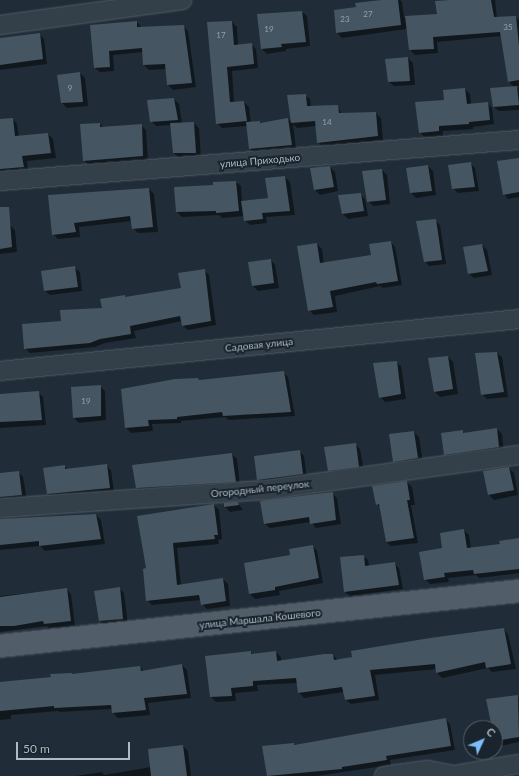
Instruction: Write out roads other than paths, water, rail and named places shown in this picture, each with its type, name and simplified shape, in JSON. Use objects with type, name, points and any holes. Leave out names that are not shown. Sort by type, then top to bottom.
[{"type":"main road","name":"улица Маршала Кошевого","points":[[0,646],[519,591]]},
{"type":"street","points":[[0,25],[182,0]]},
{"type":"street","name":"улица Приходько","points":[[0,181],[519,140]]},
{"type":"street","name":"Садовая улица","points":[[0,370],[519,318]]},
{"type":"street","name":"Огородный переулок","points":[[0,508],[266,490],[519,455]]},
{"type":"street","points":[[384,776],[428,770],[454,776],[519,764]]}]
